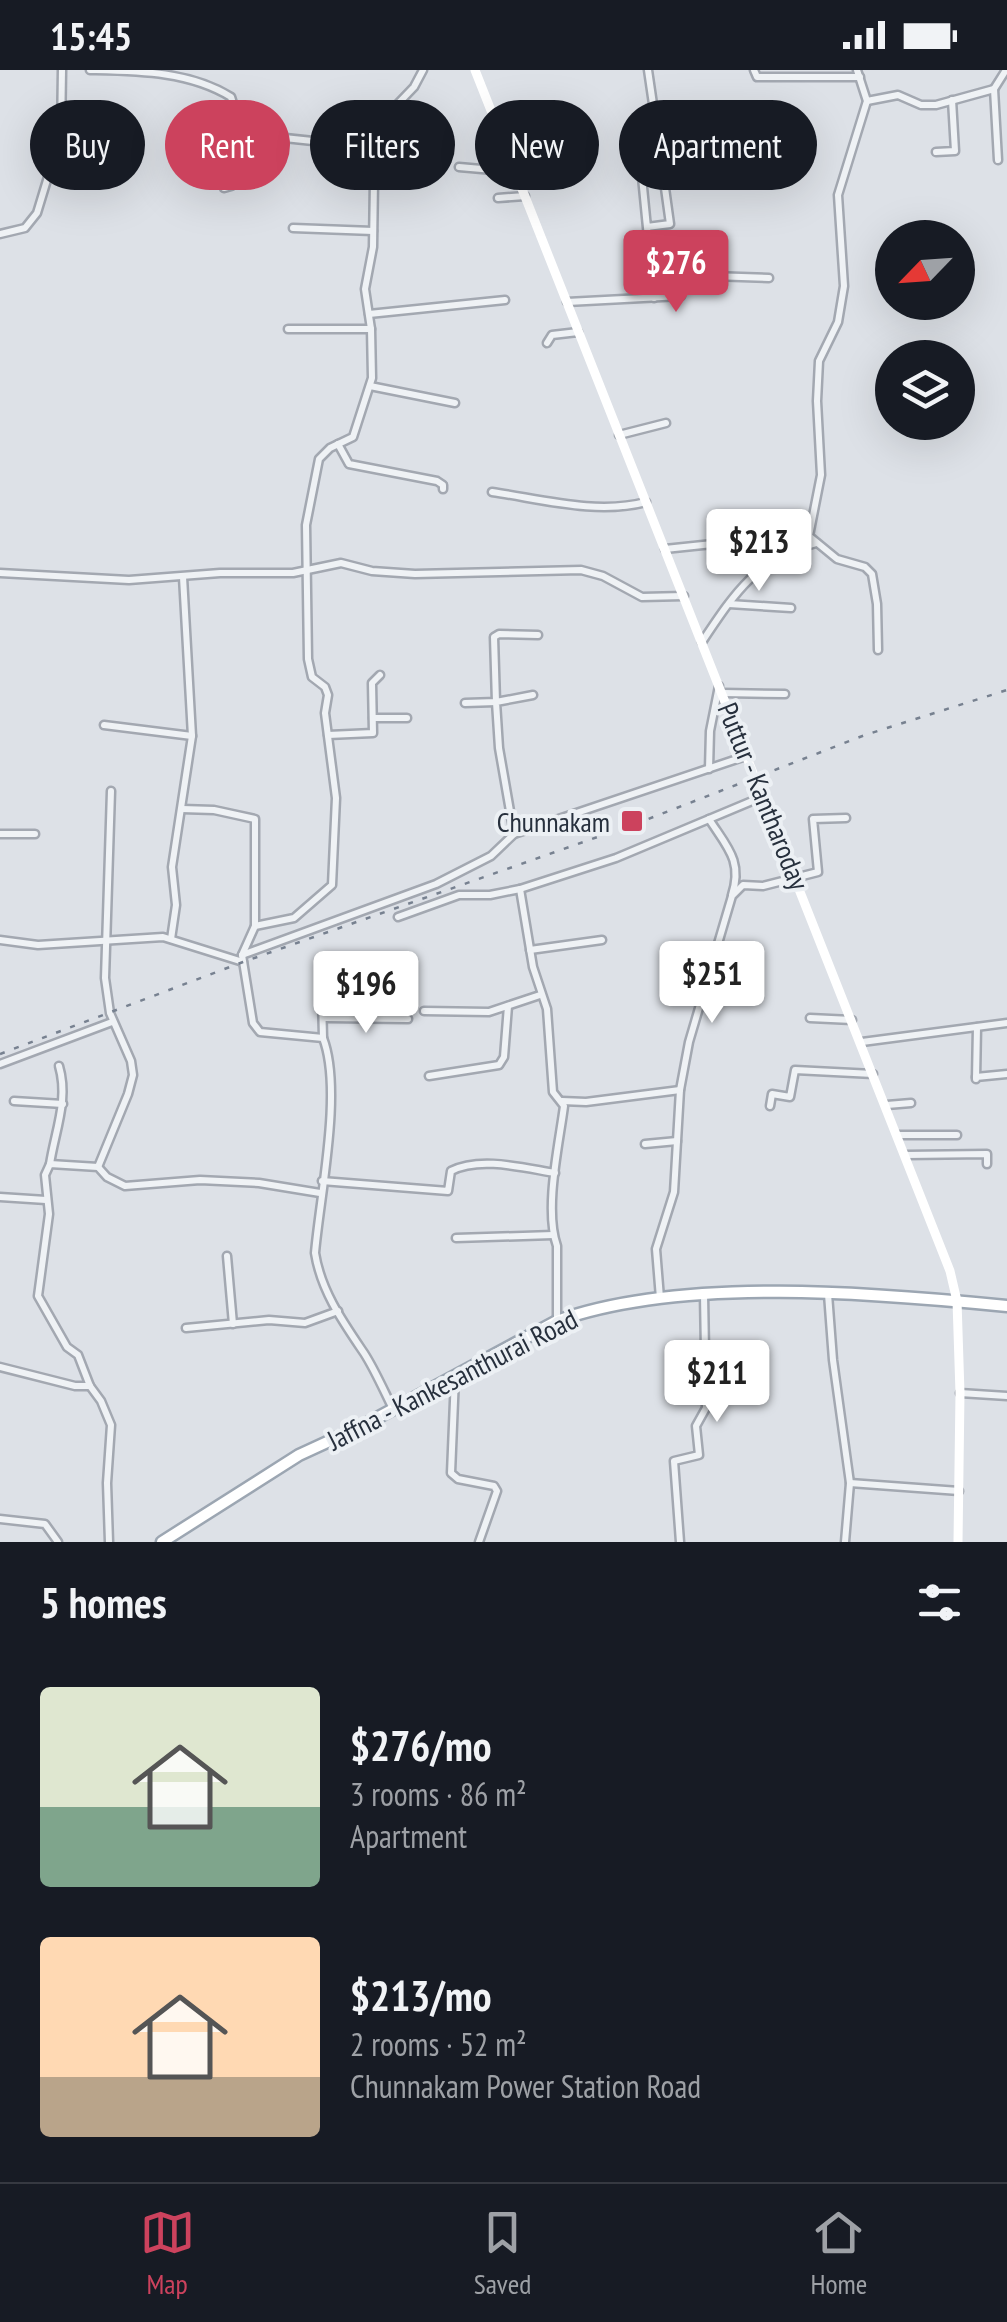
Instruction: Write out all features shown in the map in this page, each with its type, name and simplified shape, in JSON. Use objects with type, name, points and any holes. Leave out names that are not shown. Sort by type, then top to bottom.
[{"type":"main road","name":"Puttur - Kantharoday","points":[[475,70],[487,100]]},
{"type":"main road","name":"Puttur - Kantharoday","points":[[522,190],[950,1271],[957,1301],[960,1393],[958,1542]]},
{"type":"main road","name":"Jaffna - Kankesanthurai Road","points":[[162,1542],[299,1455],[558,1321],[590,1310],[704,1295],[828,1294],[1007,1306]]},
{"type":"street","points":[[0,234],[25,228],[37,213],[60,134],[62,70]]},
{"type":"street","points":[[90,70],[142,71],[192,80],[222,91],[231,100]]},
{"type":"street","points":[[402,100],[423,70]]},
{"type":"street","points":[[648,70],[652,100]]},
{"type":"street","points":[[754,70],[757,77],[858,73],[867,101],[838,195],[844,286],[838,322],[819,362],[821,474],[810,536],[836,559],[865,567],[872,574],[878,650]]},
{"type":"street","points":[[998,160],[994,89],[1006,70]]},
{"type":"street","points":[[867,101],[898,95],[921,105],[936,105],[994,89]]},
{"type":"street","points":[[936,152],[955,150],[952,100]]},
{"type":"street","points":[[459,167],[475,168]]},
{"type":"street","points":[[254,926],[294,918],[332,885],[336,798],[325,713],[328,695],[325,687],[312,677],[308,659],[306,526],[319,459],[353,437],[370,386],[371,329],[365,289],[376,190]]},
{"type":"street","points":[[643,190],[654,298]]},
{"type":"street","points":[[647,227],[670,224],[665,190]]},
{"type":"street","points":[[498,198],[525,196]]},
{"type":"street","points":[[293,228],[374,231]]},
{"type":"street","points":[[714,248],[714,276]]},
{"type":"street","points":[[566,302],[682,296],[680,275],[769,278]]},
{"type":"street","points":[[369,314],[505,300]]},
{"type":"street","points":[[288,329],[371,329]]},
{"type":"street","points":[[547,343],[552,335],[578,332]]},
{"type":"street","points":[[370,386],[455,403]]},
{"type":"street","points":[[619,435],[666,423]]},
{"type":"street","points":[[338,444],[349,464],[436,481],[443,489]]},
{"type":"street","points":[[492,492],[594,506],[646,502]]},
{"type":"street","points":[[665,549],[741,541]]},
{"type":"street","points":[[702,642],[742,584],[771,561],[816,542]]},
{"type":"street","points":[[0,573],[129,580],[307,571],[326,564],[414,574],[581,570],[603,576],[642,596],[685,596]]},
{"type":"street","points":[[171,939],[176,905],[172,867],[192,736],[183,578]]},
{"type":"street","points":[[728,604],[792,608]]},
{"type":"street","points":[[514,834],[499,748],[494,638],[499,634],[538,635]]},
{"type":"street","points":[[328,735],[373,733],[372,682],[380,675]]},
{"type":"street","points":[[709,769],[710,731],[721,688],[784,694]]},
{"type":"street","points":[[466,703],[533,695]]},
{"type":"street","points":[[373,718],[407,718]]},
{"type":"street","points":[[104,726],[192,736]]},
{"type":"street","points":[[0,940],[38,945],[163,936],[243,958],[436,884],[491,856],[514,834],[747,755]]},
{"type":"street","points":[[98,1167],[132,1075],[131,1060],[112,1022],[105,978],[111,791]]},
{"type":"street","points":[[398,917],[458,896],[490,895],[520,888],[616,858],[764,796]]},
{"type":"street","points":[[182,809],[214,810],[255,819],[254,926],[243,958],[256,1029],[323,1038]]},
{"type":"street","points":[[732,896],[744,885],[763,886],[818,872],[813,818],[846,818]]},
{"type":"street","points":[[660,1299],[656,1250],[674,1192],[680,1090],[698,1008],[737,880],[736,863],[709,819]]},
{"type":"street","points":[[0,834],[36,834]]},
{"type":"street","points":[[520,888],[540,996],[547,1009],[553,1092],[564,1106],[555,1174],[553,1235],[557,1246],[558,1321]]},
{"type":"street","points":[[530,950],[602,940]]},
{"type":"street","points":[[424,1011],[489,1012],[540,996]]},
{"type":"street","points":[[322,998],[331,1097],[320,1193],[318,1272],[393,1409]]},
{"type":"street","points":[[429,1076],[499,1065],[504,1057],[508,1006]]},
{"type":"street","points":[[325,1018],[408,1019]]},
{"type":"street","points":[[810,1018],[853,1020]]},
{"type":"street","points":[[0,1064],[112,1022]]},
{"type":"street","points":[[862,1042],[1007,1023]]},
{"type":"street","points":[[977,1026],[976,1078],[1007,1074]]},
{"type":"street","points":[[59,1066],[64,1084],[46,1174],[49,1214],[38,1296],[67,1347],[78,1355],[110,1425],[106,1483],[109,1542]]},
{"type":"street","points":[[770,1106],[772,1094],[790,1097],[795,1070],[875,1074]]},
{"type":"street","points":[[561,1100],[586,1102],[680,1090]]},
{"type":"street","points":[[14,1101],[62,1104]]},
{"type":"street","points":[[887,1106],[911,1102]]},
{"type":"street","points":[[898,1136],[957,1135]]},
{"type":"street","points":[[645,1144],[676,1141]]},
{"type":"street","points":[[906,1155],[987,1154],[987,1164]]},
{"type":"street","points":[[50,1164],[98,1167],[107,1178],[125,1186],[200,1180],[259,1183],[320,1193]]},
{"type":"street","points":[[322,1182],[448,1191],[451,1171],[473,1165],[555,1174]]},
{"type":"street","points":[[0,1197],[46,1200]]},
{"type":"street","points":[[456,1238],[553,1235]]},
{"type":"street","points":[[227,1256],[233,1324]]},
{"type":"street","points":[[828,1294],[850,1483],[845,1542]]},
{"type":"street","points":[[680,1542],[674,1461],[699,1456],[696,1426],[706,1408],[704,1295]]},
{"type":"street","points":[[186,1328],[268,1320],[305,1323],[338,1311]]},
{"type":"street","points":[[0,1367],[75,1386],[90,1386]]},
{"type":"street","points":[[455,1377],[451,1473],[458,1480],[494,1486],[497,1490],[478,1542]]},
{"type":"street","points":[[960,1393],[1007,1396]]},
{"type":"street","points":[[850,1483],[958,1491]]},
{"type":"street","points":[[0,1519],[46,1524],[58,1542]]},
{"type":"railway","points":[[0,1054],[243,962],[643,821],[865,735],[1007,690]]},
{"type":"place","name":"Chunnakam","points":[[632,821]]}]
